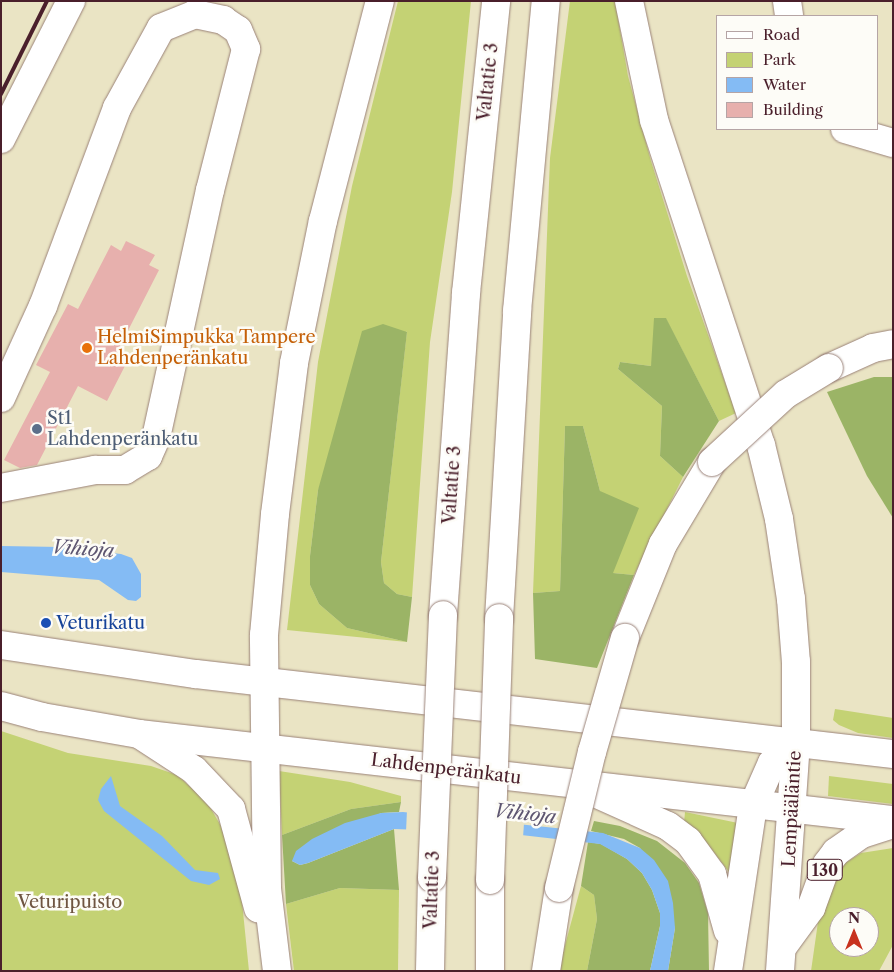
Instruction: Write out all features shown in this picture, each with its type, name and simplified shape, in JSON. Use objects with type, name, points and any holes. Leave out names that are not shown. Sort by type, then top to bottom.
[{"type":"main road","points":[[1,139],[71,1]]},
{"type":"main road","points":[[1,398],[43,306],[116,108],[176,1]]},
{"type":"main road","points":[[276,962],[267,888],[268,748],[264,635],[274,523],[294,363],[323,220],[380,1]]},
{"type":"main road","name":"Valtatie 3","points":[[430,971],[443,615],[466,293],[496,1]]},
{"type":"main road","points":[[490,971],[490,880],[499,618],[517,311],[546,1]]},
{"type":"main road","points":[[629,1],[654,120],[761,445],[779,519],[792,608],[796,742]]},
{"type":"main road","points":[[786,1],[789,15]]},
{"type":"main road","points":[[1,488],[95,470],[125,470],[148,456],[156,438],[210,190],[246,49],[238,30],[223,20],[195,14],[161,28]]},
{"type":"main road","points":[[848,130],[893,143]]},
{"type":"main road","points":[[546,971],[559,888],[592,752],[625,638],[663,544],[712,462],[786,394],[829,368],[873,348],[893,344]]},
{"type":"main road","points":[[1,645],[265,682],[893,754]]},
{"type":"main road","name":"Lahdenperänkatu","points":[[1,706],[42,717],[139,734],[893,822]]},
{"type":"main road","points":[[139,734],[194,770],[231,809],[240,832],[251,890],[276,962]]},
{"type":"main road","name":"Lempääläntie","points":[[730,958],[753,806],[772,763],[796,742]]},
{"type":"main road","name":"Lempääläntie","points":[[782,958],[796,742]]},
{"type":"main road","points":[[581,785],[628,810],[668,826],[688,841],[712,874],[730,958]]},
{"type":"main road","name":"130","points":[[782,958],[811,908],[827,864],[836,852],[862,834],[893,822]]},
{"type":"green space","points":[[398,1],[471,1],[452,192],[430,342],[412,597],[397,594],[384,583],[381,562],[407,331],[318,490],[310,556],[310,585],[319,604],[347,628],[407,642],[287,630],[318,362],[352,186]]},
{"type":"green space","points":[[570,1],[615,1],[628,76],[651,161],[687,276],[736,413],[719,421],[666,319],[651,366],[620,362],[618,369],[662,406],[660,456],[683,477],[634,575],[613,573],[600,491],[583,426],[565,426],[560,591],[533,593],[550,158]]},
{"type":"green space","points":[[654,318],[666,318],[719,421],[683,477],[660,456],[662,406],[618,369],[620,362],[651,366]]},
{"type":"green space","points":[[383,324],[407,332],[381,562],[384,583],[397,594],[412,597],[407,642],[347,628],[319,604],[310,585],[310,556],[318,490],[362,331]]},
{"type":"green space","points":[[874,377],[893,377],[893,518],[867,476],[827,392]]},
{"type":"green space","points":[[565,426],[583,426],[600,491],[639,508],[613,573],[634,575],[597,668],[535,659],[533,593],[560,591]]},
{"type":"green space","points":[[835,709],[893,718],[893,738],[858,733],[839,725],[833,720]]},
{"type":"green space","name":"Veturipuisto","points":[[1,731],[68,753],[151,766],[177,775],[207,802],[221,826],[240,882],[249,971],[1,971]]},
{"type":"green space","points":[[279,771],[350,782],[401,796],[401,802],[351,809],[282,835]]},
{"type":"green space","points":[[829,776],[893,784],[893,804],[828,796]]},
{"type":"green space","points":[[401,802],[399,812],[381,813],[292,861],[300,865],[308,863],[394,829],[399,890],[340,888],[286,904],[282,835],[351,809]]},
{"type":"green space","points":[[685,812],[738,823],[732,876],[699,833],[684,823]]},
{"type":"green space","points":[[594,821],[620,826],[657,841],[685,863],[699,883],[708,913],[709,971],[668,971],[675,928],[640,848],[624,839],[591,831]]},
{"type":"green space","points":[[588,842],[601,844],[627,859],[642,873],[652,890],[660,913],[660,926],[650,971],[587,971],[597,919],[594,895],[581,886]]},
{"type":"green space","points":[[893,848],[893,945],[879,971],[811,971],[818,922],[833,877],[844,864],[861,853]]},
{"type":"green space","points":[[581,886],[594,895],[597,919],[587,971],[558,971]]},
{"type":"green space","points":[[340,888],[399,890],[398,971],[294,971],[286,904]]},
{"type":"water","points":[[1,546],[61,547],[121,554],[132,558],[141,574],[141,597],[136,601],[128,600],[99,580],[1,572]]},
{"type":"water","points":[[111,776],[120,806],[162,836],[195,870],[218,873],[220,879],[209,885],[191,881],[104,811],[98,800],[101,789]]},
{"type":"water","points":[[403,812],[603,833],[640,848],[654,860],[668,881],[673,903],[675,928],[668,971],[650,971],[660,926],[660,913],[652,890],[642,873],[627,859],[600,844],[503,833],[394,829],[308,863],[300,865],[292,861],[296,851],[312,839],[345,823],[381,813]]},
{"type":"pier","points":[[407,810],[524,823],[523,838],[406,832]]},
{"type":"building","points":[[126,241],[155,255],[149,265],[159,270],[116,354],[128,360],[107,401],[78,386],[37,465],[20,468],[4,460],[50,372],[36,365],[68,304],[78,309],[111,245],[121,251]]},
{"type":"railway","points":[[1,94],[47,1]]},
{"type":"place","name":"HelmiSimpukka Tampere Lahdenperänkatu","points":[[87,348]]},
{"type":"place","name":"St1 Lahdenperänkatu","points":[[37,429]]},
{"type":"place","name":"Veturikatu","points":[[46,623]]},
{"type":"water label","name":"Vihioja","points":[[83,549]]},
{"type":"water label","name":"Vihioja","points":[[525,814]]}]
